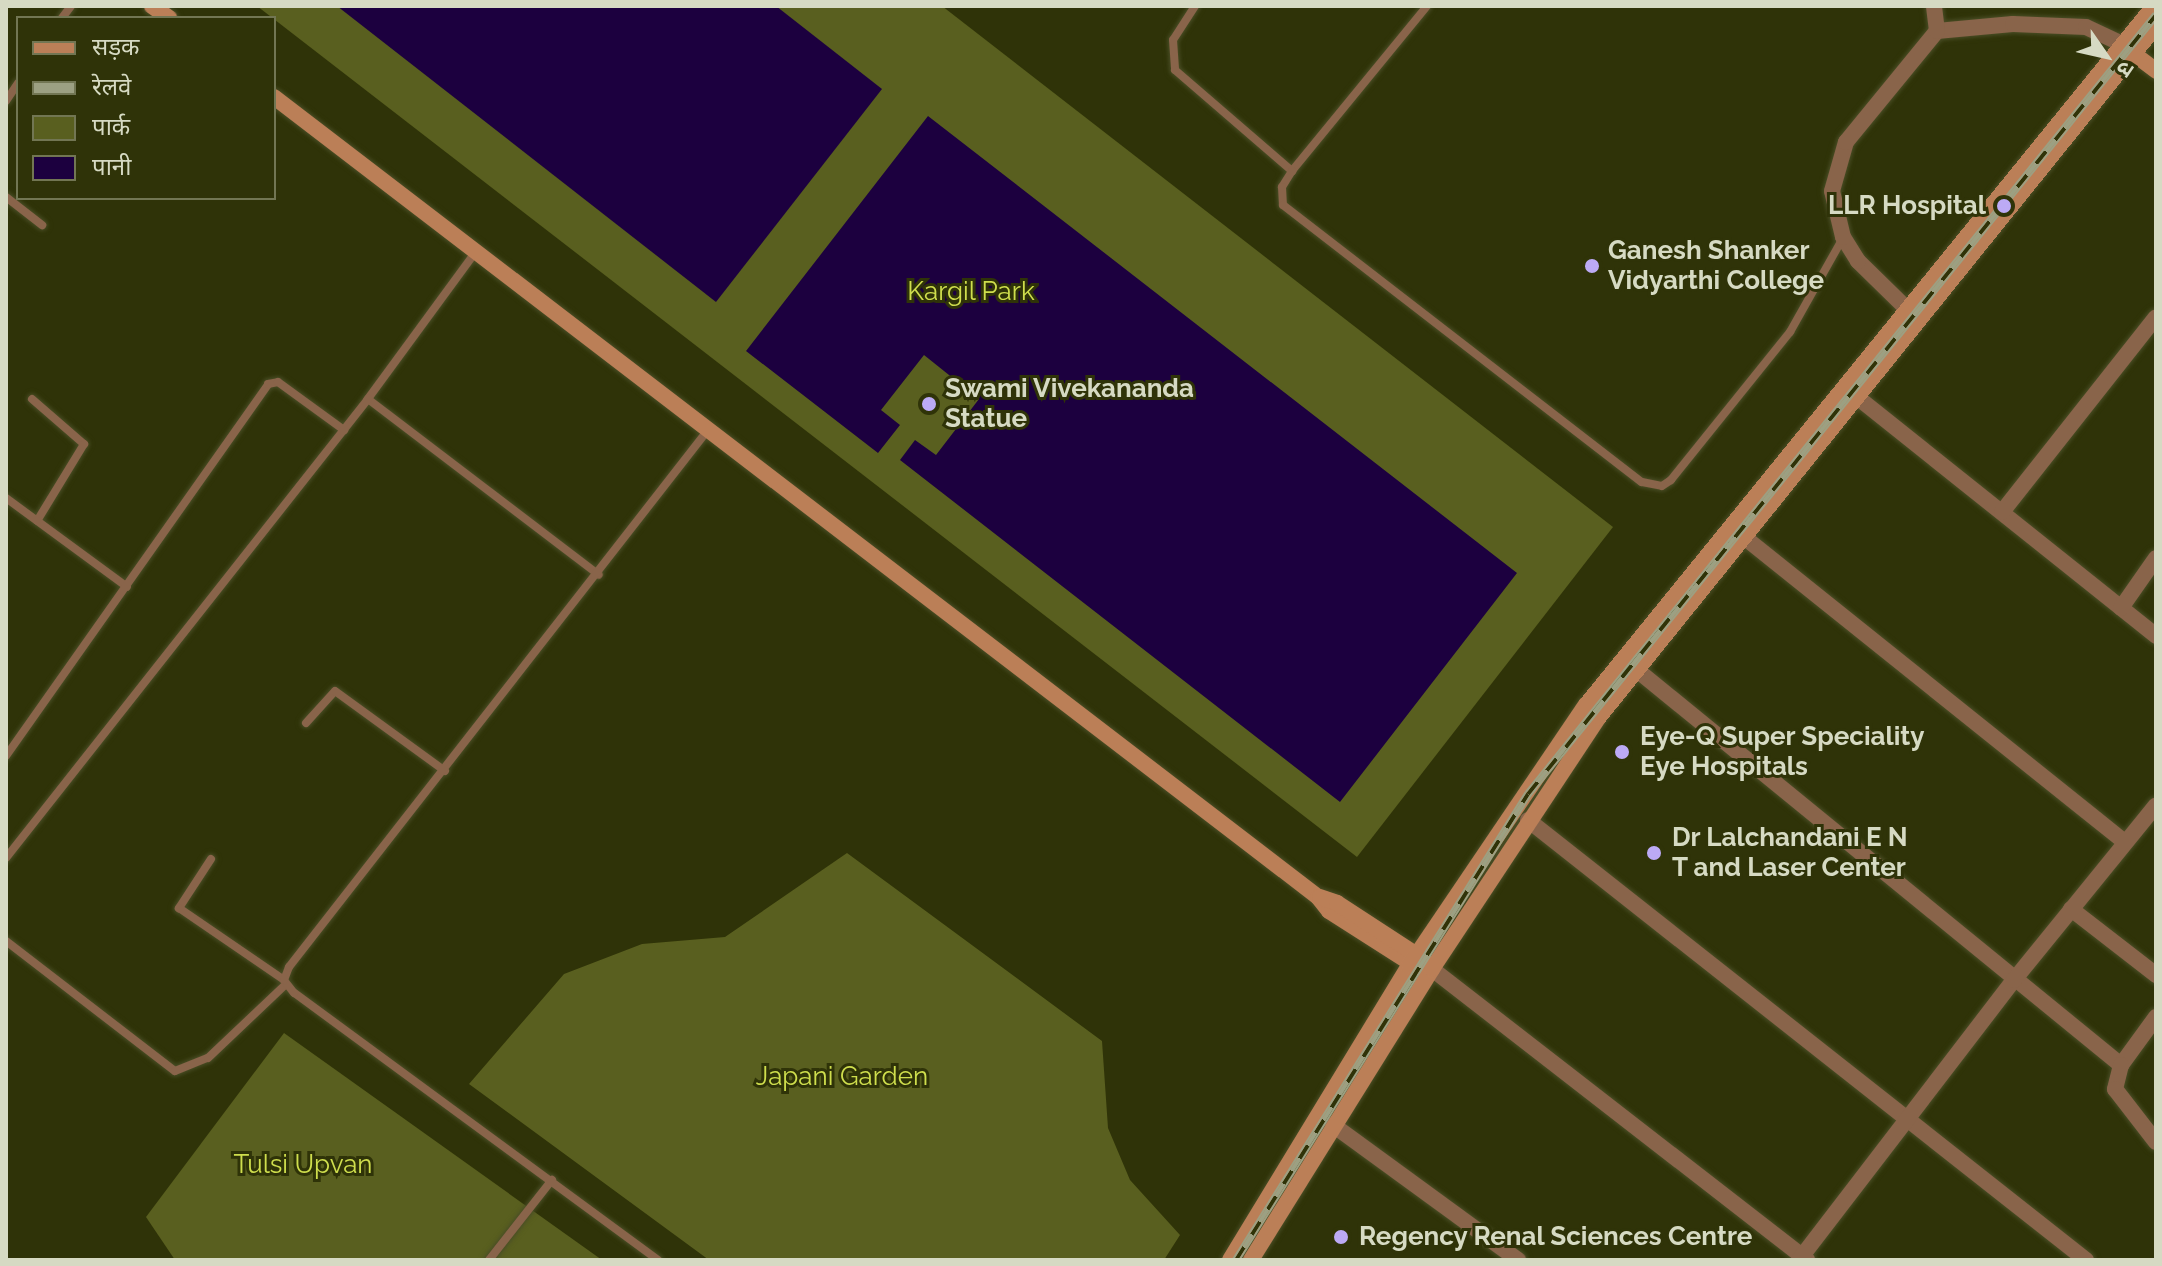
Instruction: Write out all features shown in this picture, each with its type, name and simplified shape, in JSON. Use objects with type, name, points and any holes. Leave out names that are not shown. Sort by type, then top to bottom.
[{"type":"main road","points":[[1230,1260],[1413,960],[1586,705],[1782,476],[1857,397],[2128,49],[2154,6]]},
{"type":"main road","points":[[1251,1260],[1333,1125],[1528,820],[1637,670],[1744,537],[1782,476],[1907,309],[2128,49],[2156,26]]},
{"type":"main road","points":[[2128,49],[2156,71]]},
{"type":"main road","points":[[276,99],[474,254],[1318,897],[1337,903],[1413,960],[1432,969]]},
{"type":"street","points":[[1907,309],[1876,282],[1843,237],[1832,191],[1840,154],[1937,31],[1934,6]]},
{"type":"street","points":[[1937,31],[2013,24],[2086,27],[2128,49]]},
{"type":"street","points":[[2002,512],[2156,317]]},
{"type":"street","points":[[1857,397],[2156,636]]},
{"type":"street","points":[[1744,537],[2125,842]]},
{"type":"street","points":[[2121,608],[2156,558]]},
{"type":"street","points":[[1637,670],[2121,1065]]},
{"type":"street","points":[[1432,969],[1803,1259],[1907,1117],[2156,805]]},
{"type":"street","points":[[1528,820],[2086,1260]]},
{"type":"street","points":[[2071,909],[2156,975]]},
{"type":"street","points":[[2156,1017],[2121,1065],[2115,1089],[2119,1100],[2156,1142]]},
{"type":"street","points":[[1333,1125],[1518,1260]]},
{"type":"lane","points":[[1195,6],[1173,40],[1175,70],[1292,171]]},
{"type":"lane","points":[[1427,6],[1292,171],[1280,196],[1294,215],[1653,485],[1671,480],[1790,332],[1843,237]]},
{"type":"lane","points":[[6,197],[42,225]]},
{"type":"lane","points":[[6,858],[344,430],[474,254]]},
{"type":"lane","points":[[6,756],[273,380],[344,430]]},
{"type":"lane","points":[[32,399],[76,432],[84,444],[80,457],[37,521]]},
{"type":"lane","points":[[368,399],[599,575]]},
{"type":"lane","points":[[6,941],[175,1071],[208,1058],[285,982],[289,967],[599,575],[708,430]]},
{"type":"lane","points":[[6,498],[127,587]]},
{"type":"lane","points":[[306,723],[335,691],[445,771]]},
{"type":"lane","points":[[211,859],[179,908],[285,982],[658,1260]]},
{"type":"lane","points":[[489,1260],[552,1180]]},
{"type":"green space","name":"Kargil Park","points":[[257,6],[942,6],[1613,527],[1357,857],[276,21],[276,16],[270,16]]},
{"type":"green space","name":"Japani Garden","points":[[847,853],[1102,1041],[1108,1128],[1130,1180],[1180,1235],[1164,1260],[709,1260],[469,1084],[564,974],[642,944],[725,937]]},
{"type":"green space","name":"Tulsi Upvan","points":[[284,1033],[602,1260],[175,1260],[146,1217]]},
{"type":"water","points":[[337,6],[776,6],[882,89],[716,302]]},
{"type":"water","points":[[928,116],[1517,573],[1340,802],[900,460],[915,440],[936,455],[979,399],[924,355],[881,410],[900,425],[878,453],[746,351]]},
{"type":"railway","points":[[1236,1260],[1528,794],[2156,15]]},
{"type":"place","name":"LLR Hospital","points":[[2004,206]]},
{"type":"place","name":"Ganesh Shanker Vidyarthi College","points":[[1592,266]]},
{"type":"place","name":"Swami Vivekananda Statue","points":[[929,404]]},
{"type":"place","name":"Eye-Q Super Speciality Eye Hospitals","points":[[1622,752]]},
{"type":"place","name":"Dr Lalchandani E N T and Laser Center","points":[[1654,853]]},
{"type":"place","name":"Regency Renal Sciences Centre","points":[[1341,1237]]}]
